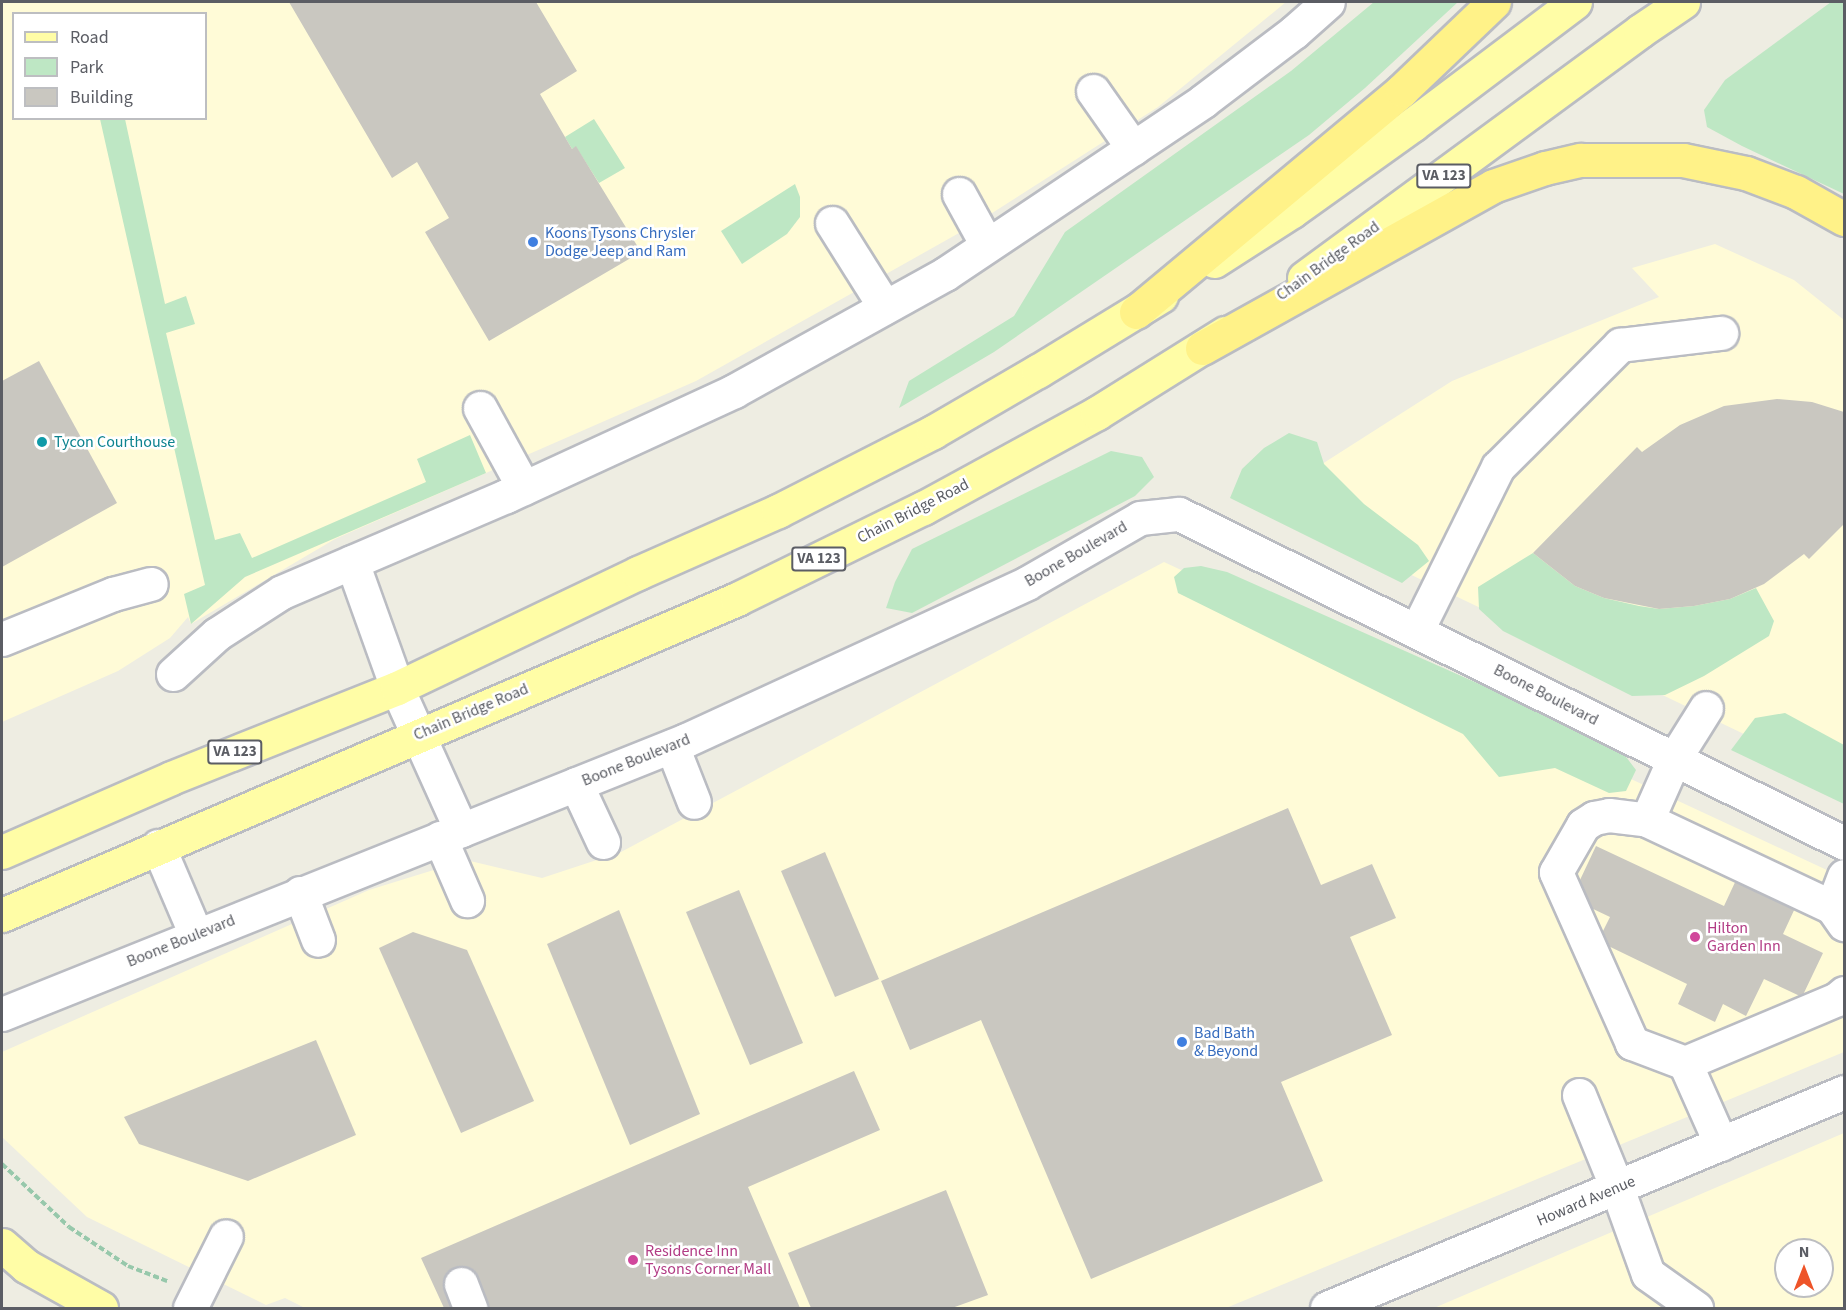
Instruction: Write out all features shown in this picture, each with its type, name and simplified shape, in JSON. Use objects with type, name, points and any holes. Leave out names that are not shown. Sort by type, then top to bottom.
[{"type":"highway","points":[[1136,312],[1402,90],[1494,2]]},
{"type":"highway","points":[[1202,348],[1493,186],[1545,168],[1581,160],[1683,160],[1746,173],[1796,192],[1845,219]]},
{"type":"main road","name":"VA 123","points":[[2,852],[171,778],[397,688],[638,573],[788,506],[933,432],[1136,312],[1292,211],[1412,125],[1575,2]]},
{"type":"main road","name":"Chain Bridge Road","points":[[2,915],[736,599],[924,508],[1097,413],[1273,301],[1640,31],[1683,2]]},
{"type":"main road","points":[[2,933],[18,917],[62,888]]},
{"type":"main road","points":[[2,1232],[14,1256],[101,1308]]},
{"type":"street","points":[[173,674],[217,634],[282,592],[524,488],[734,392],[945,274],[1203,101],[1294,32],[1328,2]]},
{"type":"street","points":[[1093,91],[1132,148]]},
{"type":"street","points":[[959,194],[987,246]]},
{"type":"street","points":[[832,223],[885,307]]},
{"type":"street","points":[[1417,630],[1498,467],[1620,345],[1720,333]]},
{"type":"street","points":[[480,408],[524,488]]},
{"type":"street","name":"Boone Boulevard","points":[[2,1014],[672,746],[1027,583],[1140,518],[1179,514],[1845,843]]},
{"type":"street","points":[[352,562],[397,688],[418,735],[451,834],[467,900]]},
{"type":"street","points":[[2,639],[113,594],[151,584]]},
{"type":"street","points":[[1647,820],[1674,759],[1706,708]]},
{"type":"street","points":[[672,746],[694,802]]},
{"type":"street","points":[[576,784],[603,842]]},
{"type":"street","points":[[1845,876],[1839,916],[1647,820],[1609,815],[1594,818],[1583,825],[1556,872],[1632,1043],[1685,1063],[1837,999],[1845,993]]},
{"type":"street","points":[[158,846],[196,935]]},
{"type":"street","points":[[300,893],[318,940]]},
{"type":"street","points":[[1685,1063],[1720,1144]]},
{"type":"street","name":"Howard Avenue","points":[[1327,1308],[1845,1092]]},
{"type":"street","points":[[1578,1095],[1617,1188],[1648,1274],[1696,1308]]},
{"type":"street","points":[[190,1308],[226,1236]]},
{"type":"path","points":[[2,1164],[69,1227],[128,1266],[171,1283]]},
{"type":"shaded area","points":[[2,2],[1286,2],[1158,107],[975,224],[696,381],[335,539],[191,624],[188,617],[170,638],[118,671],[2,722]]},
{"type":"shaded area","points":[[1715,244],[1794,280],[1844,320],[1844,782],[1261,503],[1452,381],[1659,297],[1632,268]]},
{"type":"shaded area","points":[[1164,562],[1844,878],[1844,1052],[1226,1308],[305,1308],[285,1298],[266,1305],[87,1217],[2,1137],[2,1052],[369,890],[466,860],[542,878],[621,852]]},
{"type":"shaded area","points":[[1844,1133],[1844,1308],[1434,1308]]},
{"type":"green space","points":[[1374,2],[1458,2],[1365,88],[1309,135],[994,352],[899,408],[909,381],[1014,316],[1065,232],[1291,71]]},
{"type":"green space","points":[[1831,2],[1844,2],[1844,194],[1707,127],[1704,110],[1725,80]]},
{"type":"green space","points":[[594,119],[625,168],[599,183],[576,147],[572,149],[565,137]]},
{"type":"green space","points":[[100,120],[125,120],[165,304],[186,296],[195,324],[166,333],[215,540],[240,533],[252,558],[426,482],[417,459],[470,435],[486,473],[245,577],[191,624],[184,594],[205,585]]},
{"type":"green space","points":[[795,184],[800,197],[800,217],[787,234],[742,264],[721,231]]},
{"type":"green space","points":[[1289,433],[1317,442],[1324,464],[1364,504],[1418,545],[1429,561],[1402,583],[1230,498],[1242,469],[1264,448]]},
{"type":"green space","points":[[1111,451],[1142,457],[1154,477],[1135,496],[912,613],[886,608],[895,582],[912,549]]},
{"type":"green space","points":[[1533,553],[1575,586],[1604,598],[1639,606],[1659,609],[1694,606],[1730,599],[1756,588],[1774,621],[1769,636],[1704,676],[1665,695],[1632,696],[1503,631],[1479,609],[1478,587]]},
{"type":"green space","points":[[1201,566],[1227,572],[1617,745],[1636,770],[1626,791],[1609,793],[1555,768],[1499,777],[1463,734],[1178,593],[1174,577],[1184,568]]},
{"type":"green space","points":[[1785,713],[1844,745],[1844,804],[1731,750],[1755,718]]},
{"type":"building","points":[[289,2],[536,2],[577,71],[540,94],[572,149],[576,146],[641,252],[489,341],[425,232],[449,218],[417,162],[392,178]]},
{"type":"building","name":"Tycon Courthouse","points":[[39,361],[117,503],[2,567],[2,381]]},
{"type":"building","points":[[1777,399],[1812,402],[1844,412],[1844,524],[1809,559],[1804,554],[1764,584],[1730,599],[1694,606],[1659,609],[1604,598],[1575,586],[1533,553],[1637,447],[1642,452],[1680,425],[1724,406]]},
{"type":"building","name":"Bad Bath & Beyond","points":[[1288,808],[1321,885],[1372,864],[1396,918],[1350,937],[1392,1035],[1281,1082],[1323,1181],[1091,1279],[981,1020],[910,1050],[881,981]]},
{"type":"building","name":"Hilton Garden Inn","points":[[1596,846],[1724,906],[1737,878],[1796,906],[1783,934],[1823,953],[1802,997],[1764,979],[1746,1016],[1723,1004],[1715,1022],[1678,1004],[1687,984],[1598,941],[1610,917],[1589,907],[1580,880]]},
{"type":"building","points":[[825,852],[879,979],[835,997],[781,871]]},
{"type":"building","points":[[739,890],[803,1043],[750,1065],[686,912]]},
{"type":"building","points":[[619,910],[700,1114],[630,1145],[547,944]]},
{"type":"building","points":[[413,932],[467,950],[534,1101],[461,1133],[379,948]]},
{"type":"building","points":[[316,1040],[356,1135],[248,1181],[139,1144],[124,1117]]},
{"type":"building","points":[[854,1071],[880,1130],[748,1187],[800,1308],[444,1308],[421,1258]]},
{"type":"building","points":[[946,1190],[988,1295],[952,1308],[811,1308],[788,1253]]},
{"type":"place","name":"Koons Tysons Chrysler Dodge Jeep and Ram","points":[[533,242]]},
{"type":"place","name":"Tycon Courthouse","points":[[42,442]]},
{"type":"place","name":"Hilton Garden Inn","points":[[1695,937]]},
{"type":"place","name":"Bad Bath & Beyond","points":[[1182,1042]]},
{"type":"place","name":"Residence Inn Tysons Corner Mall","points":[[633,1260]]}]
